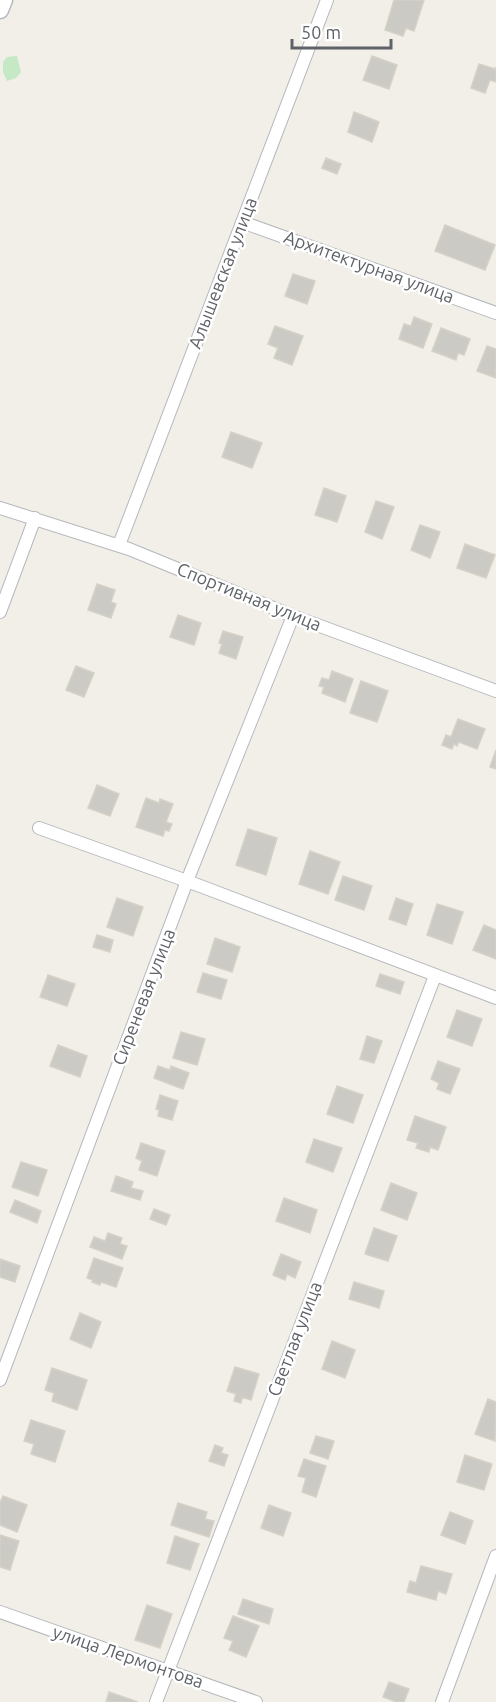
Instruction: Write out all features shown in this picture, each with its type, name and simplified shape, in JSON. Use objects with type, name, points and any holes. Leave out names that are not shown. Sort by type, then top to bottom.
[{"type":"main road","points":[[0,10],[4,0]]},
{"type":"street","name":"Алышевская улица","points":[[118,545],[327,0]]},
{"type":"street","name":"Архитектурная улица","points":[[242,222],[496,313]]},
{"type":"street","name":"Спортивная улица","points":[[0,508],[118,545],[293,616],[496,691]]},
{"type":"street","points":[[0,612],[35,518]]},
{"type":"street","name":"Сиреневая улица","points":[[0,1380],[187,881],[293,616]]},
{"type":"street","points":[[39,828],[187,881],[496,998]]},
{"type":"street","name":"Светлая улица","points":[[156,1702],[435,976]]},
{"type":"street","points":[[441,1702],[496,1556]]},
{"type":"street","name":"улица Лермонтова","points":[[0,1612],[256,1702]]},
{"type":"green space","points":[[17,56],[21,72],[16,78],[7,81],[3,72],[3,62],[7,57]]},
{"type":"building","points":[[394,0],[424,0],[414,31],[406,28],[403,36],[385,30]]},
{"type":"building","points":[[372,56],[397,65],[389,89],[363,80]]},
{"type":"building","points":[[479,64],[495,69],[496,67],[496,82],[490,80],[485,93],[471,88]]},
{"type":"building","points":[[354,112],[379,122],[372,142],[348,132]]},
{"type":"building","points":[[326,158],[341,164],[337,174],[322,168]]},
{"type":"building","points":[[445,225],[495,245],[485,270],[435,251]]},
{"type":"building","points":[[293,274],[315,281],[307,304],[285,296]]},
{"type":"building","points":[[414,317],[432,324],[423,348],[399,339],[404,324],[411,326]]},
{"type":"building","points":[[275,326],[303,336],[292,365],[274,358],[278,348],[268,344]]},
{"type":"building","points":[[441,328],[470,339],[464,355],[458,353],[456,360],[432,351]]},
{"type":"building","points":[[487,346],[496,349],[496,378],[477,371]]},
{"type":"building","points":[[231,432],[262,443],[252,468],[222,457]]},
{"type":"building","points":[[324,488],[346,496],[337,522],[315,515]]},
{"type":"building","points":[[376,501],[394,507],[382,539],[365,532]]},
{"type":"building","points":[[420,525],[440,532],[430,558],[411,550]]},
{"type":"building","points":[[465,544],[495,555],[486,578],[457,568]]},
{"type":"building","points":[[97,584],[115,590],[111,602],[116,604],[111,618],[88,610]]},
{"type":"building","points":[[178,615],[201,623],[194,645],[170,637]]},
{"type":"building","points":[[223,631],[243,637],[236,659],[219,653]]},
{"type":"building","points":[[76,666],[94,673],[84,697],[66,690]]},
{"type":"building","points":[[332,671],[353,679],[345,702],[322,693],[324,687],[319,686],[322,678],[329,680]]},
{"type":"building","points":[[361,681],[388,691],[377,722],[350,713]]},
{"type":"building","points":[[458,719],[485,729],[477,749],[459,742],[457,746],[454,744],[452,749],[442,745],[446,735],[451,737]]},
{"type":"building","points":[[496,750],[496,769],[490,767]]},
{"type":"building","points":[[97,785],[119,794],[110,816],[88,808]]},
{"type":"building","points":[[146,798],[159,803],[160,799],[173,804],[166,822],[172,824],[169,831],[165,830],[163,836],[136,827]]},
{"type":"building","points":[[248,829],[277,838],[266,875],[236,865]]},
{"type":"building","points":[[310,851],[340,862],[328,894],[299,884]]},
{"type":"building","points":[[343,876],[372,886],[364,910],[335,900]]},
{"type":"building","points":[[117,898],[143,907],[133,936],[107,927]]},
{"type":"building","points":[[396,898],[413,904],[406,925],[389,919]]},
{"type":"building","points":[[437,904],[463,912],[452,944],[427,935]]},
{"type":"building","points":[[484,925],[496,930],[496,959],[473,950]]},
{"type":"building","points":[[97,935],[113,940],[110,952],[93,947]]},
{"type":"building","points":[[215,938],[240,947],[232,972],[207,964]]},
{"type":"building","points":[[203,973],[227,980],[221,999],[197,992]]},
{"type":"building","points":[[380,974],[404,982],[400,994],[376,986]]},
{"type":"building","points":[[48,975],[75,984],[67,1006],[40,997]]},
{"type":"building","points":[[457,1010],[482,1019],[472,1046],[447,1037]]},
{"type":"building","points":[[181,1032],[205,1039],[197,1065],[173,1058]]},
{"type":"building","points":[[367,1036],[382,1041],[374,1063],[360,1059]]},
{"type":"building","points":[[58,1045],[87,1056],[80,1077],[50,1066]]},
{"type":"building","points":[[438,1061],[460,1069],[450,1094],[437,1089],[439,1083],[431,1079]]},
{"type":"building","points":[[158,1066],[170,1070],[171,1066],[189,1073],[183,1089],[154,1078]]},
{"type":"building","points":[[337,1086],[363,1095],[353,1123],[327,1114]]},
{"type":"building","points":[[160,1095],[178,1101],[172,1120],[158,1116],[159,1110],[156,1109]]},
{"type":"building","points":[[415,1116],[446,1127],[438,1150],[430,1147],[429,1152],[416,1148],[418,1143],[407,1140]]},
{"type":"building","points":[[314,1139],[342,1148],[333,1172],[306,1162]]},
{"type":"building","points":[[141,1143],[165,1151],[157,1176],[139,1170],[142,1161],[136,1158]]},
{"type":"building","points":[[21,1162],[47,1170],[38,1196],[12,1187]]},
{"type":"building","points":[[116,1176],[133,1182],[131,1188],[143,1191],[140,1200],[111,1191]]},
{"type":"building","points":[[391,1183],[417,1193],[407,1220],[381,1210]]},
{"type":"building","points":[[284,1198],[317,1210],[310,1233],[276,1221]]},
{"type":"building","points":[[15,1200],[41,1211],[37,1223],[10,1212]]},
{"type":"building","points":[[154,1209],[170,1215],[166,1225],[150,1219]]},
{"type":"building","points":[[374,1228],[397,1236],[388,1261],[365,1254]]},
{"type":"building","points":[[108,1233],[122,1238],[120,1244],[127,1246],[122,1259],[90,1247],[94,1237],[105,1241]]},
{"type":"building","points":[[281,1254],[301,1262],[295,1278],[287,1274],[285,1280],[273,1275]]},
{"type":"building","points":[[94,1258],[123,1268],[116,1287],[101,1282],[100,1285],[87,1278]]},
{"type":"building","points":[[0,1259],[20,1266],[15,1282],[0,1277]]},
{"type":"building","points":[[354,1282],[384,1291],[379,1308],[349,1299]]},
{"type":"building","points":[[80,1313],[101,1322],[91,1348],[70,1339]]},
{"type":"building","points":[[332,1341],[355,1350],[345,1378],[322,1369]]},
{"type":"building","points":[[235,1367],[259,1374],[251,1400],[242,1397],[241,1403],[234,1401],[236,1394],[227,1391]]},
{"type":"building","points":[[52,1368],[87,1380],[77,1410],[52,1401],[54,1393],[45,1390]]},
{"type":"building","points":[[488,1399],[496,1402],[495,1441],[475,1434]]},
{"type":"building","points":[[31,1420],[65,1431],[55,1462],[31,1454],[34,1444],[24,1441]]},
{"type":"building","points":[[316,1436],[334,1441],[328,1459],[310,1453]]},
{"type":"building","points":[[215,1445],[223,1448],[221,1453],[228,1455],[224,1466],[209,1461]]},
{"type":"building","points":[[465,1455],[492,1464],[484,1490],[457,1482]]},
{"type":"building","points":[[304,1459],[326,1466],[316,1497],[302,1492],[306,1478],[298,1476]]},
{"type":"building","points":[[3,1496],[27,1505],[17,1532],[0,1525],[0,1503]]},
{"type":"building","points":[[178,1503],[207,1512],[205,1519],[214,1521],[209,1537],[171,1525]]},
{"type":"building","points":[[269,1505],[291,1513],[283,1536],[261,1528]]},
{"type":"building","points":[[450,1512],[473,1521],[465,1544],[441,1535]]},
{"type":"building","points":[[0,1535],[19,1541],[10,1570],[0,1567]]},
{"type":"building","points":[[175,1536],[199,1544],[190,1570],[167,1563]]},
{"type":"building","points":[[421,1566],[452,1574],[446,1594],[438,1591],[436,1600],[407,1592],[410,1581],[416,1583]]},
{"type":"building","points":[[243,1599],[273,1609],[269,1624],[238,1614]]},
{"type":"building","points":[[147,1605],[172,1614],[160,1648],[135,1640]]},
{"type":"building","points":[[233,1616],[259,1626],[246,1657],[229,1650],[233,1641],[224,1638]]},
{"type":"building","points":[[389,1682],[409,1689],[404,1702],[383,1697]]},
{"type":"building","points":[[109,1692],[138,1702],[106,1702]]}]
